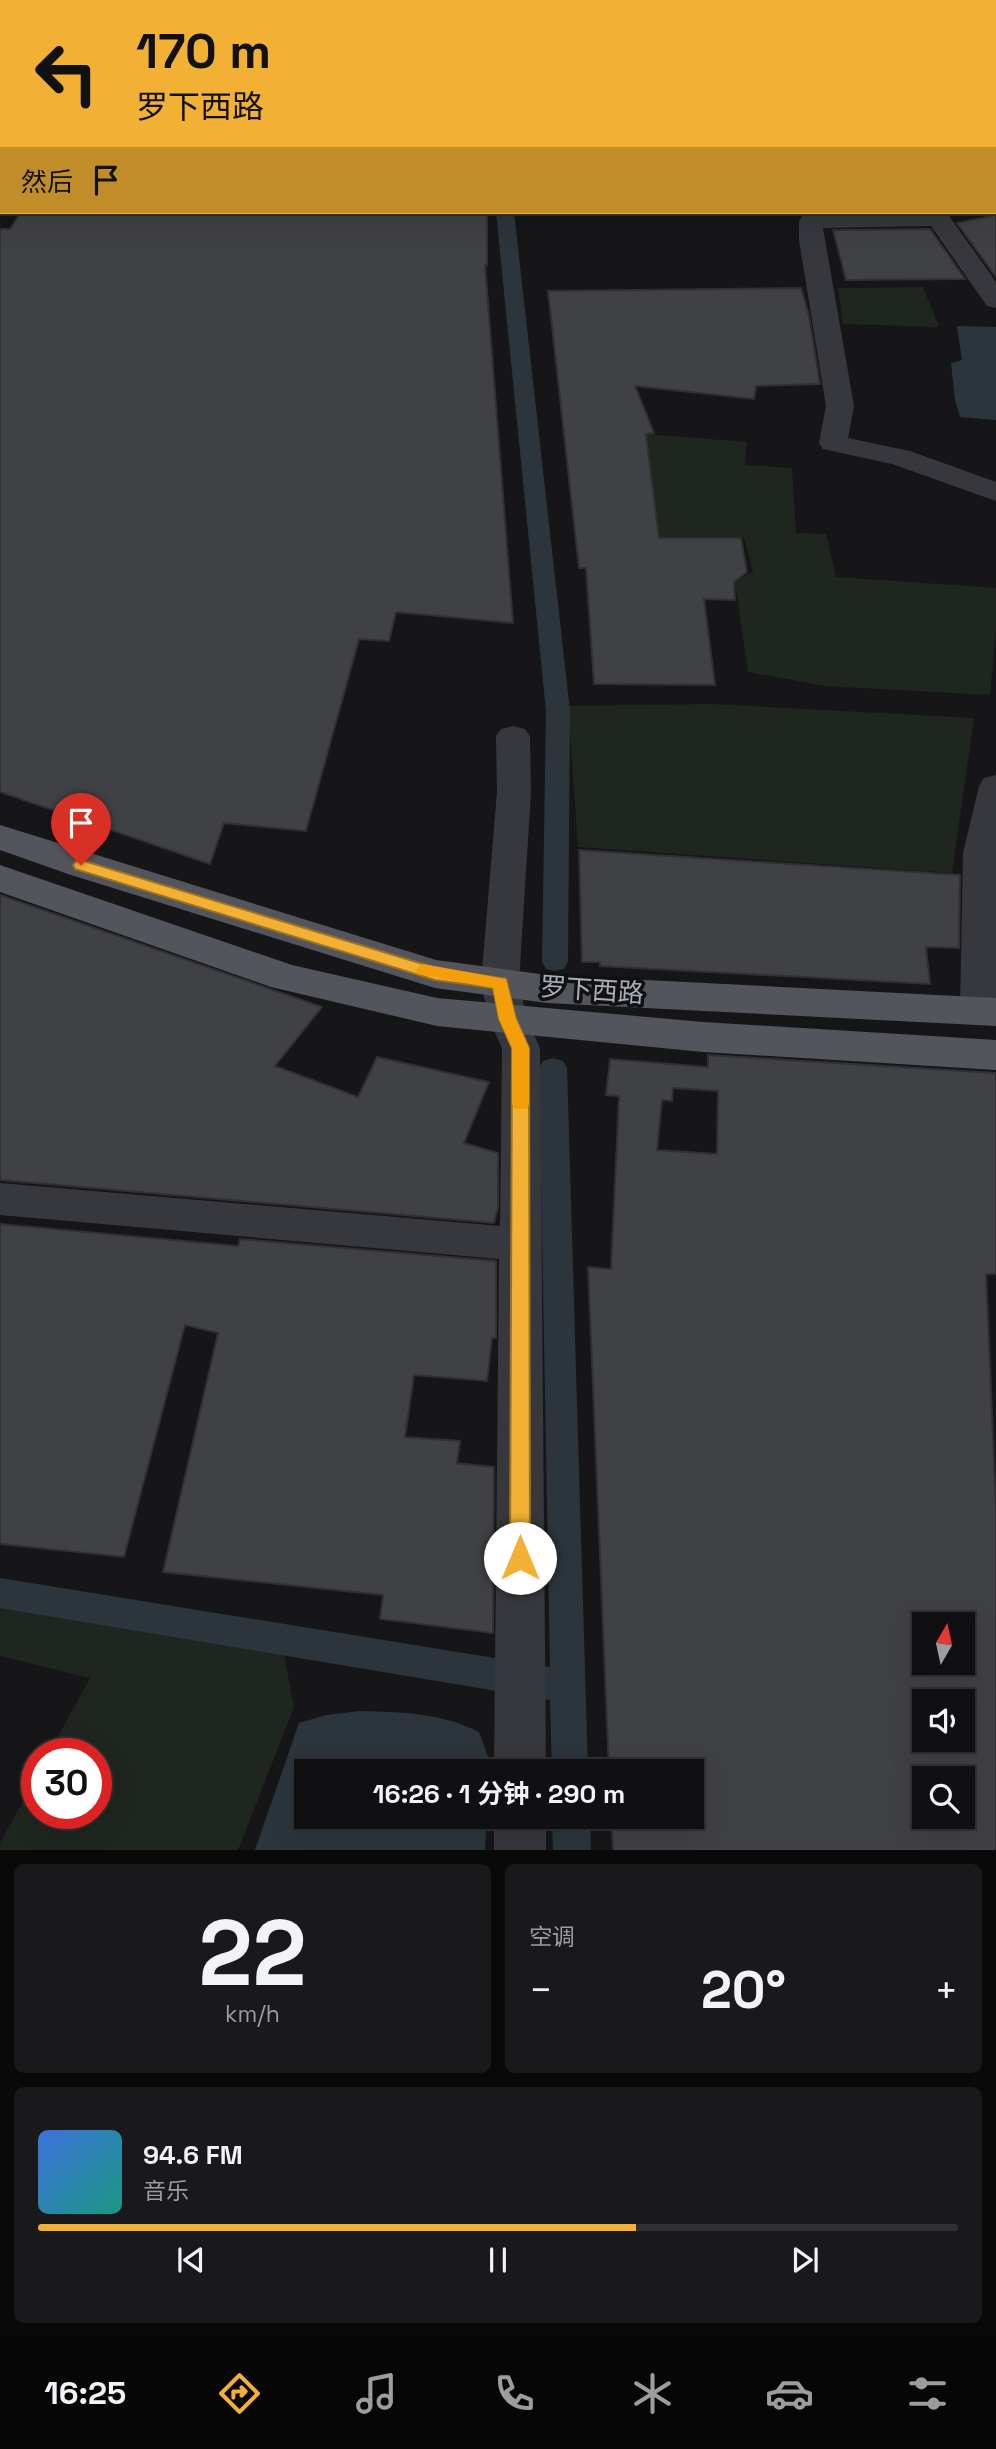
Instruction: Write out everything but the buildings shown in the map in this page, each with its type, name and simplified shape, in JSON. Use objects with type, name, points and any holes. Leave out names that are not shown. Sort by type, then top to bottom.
[{"type":"main road","name":"罗下西路","points":[[0,837],[81,865],[435,974],[504,1001],[703,1037],[996,1055]]},
{"type":"main road","name":"罗下西路","points":[[0,877],[285,977],[437,1012],[561,989],[987,1012]]},
{"type":"street","points":[[996,300],[938,218],[811,221],[811,240],[841,406],[833,443],[900,457],[996,492]]},
{"type":"street","points":[[513,736],[514,792],[504,1001],[521,1048],[520,1759]]},
{"type":"street","points":[[987,1012],[981,853],[996,786]]},
{"type":"street","points":[[0,1199],[521,1244]]},
{"type":"street","points":[[520,1829],[520,1850]]},
{"type":"shaded area","points":[[923,287],[939,327],[843,324],[838,288]]},
{"type":"shaded area","points":[[957,326],[996,327],[996,420],[960,417],[955,400],[951,363],[962,360]]},
{"type":"shaded area","points":[[646,434],[747,442],[745,465],[792,468],[796,533],[826,534],[836,577],[996,588],[996,632],[990,695],[825,686],[748,672],[735,582],[753,571],[743,535],[743,538],[660,537]]},
{"type":"shaded area","points":[[711,704],[974,718],[952,873],[578,847],[568,706]]},
{"type":"shaded area","points":[[0,1607],[284,1655],[294,1707],[238,1850],[0,1850],[0,1843],[21,1805],[21,1829],[112,1829],[112,1738],[57,1738],[90,1678],[0,1656]]},
{"type":"shaded area","points":[[360,1711],[406,1713],[451,1721],[479,1732],[489,1759],[294,1759],[294,1829],[486,1829],[485,1850],[255,1850],[299,1723],[326,1715]]},
{"type":"waterway","points":[[505,214],[558,711],[555,962]]},
{"type":"waterway","points":[[553,1068],[568,1686]]},
{"type":"waterway","points":[[0,1593],[568,1686]]},
{"type":"waterway","points":[[568,1686],[570,1759]]},
{"type":"waterway","points":[[571,1829],[572,1850]]},
{"type":"slow traffic","points":[[423,970],[500,983],[508,1019],[521,1048],[521,1104]]},
{"type":"route","points":[[81,865],[435,974],[500,983],[508,1019],[521,1048],[520,1558]]}]
